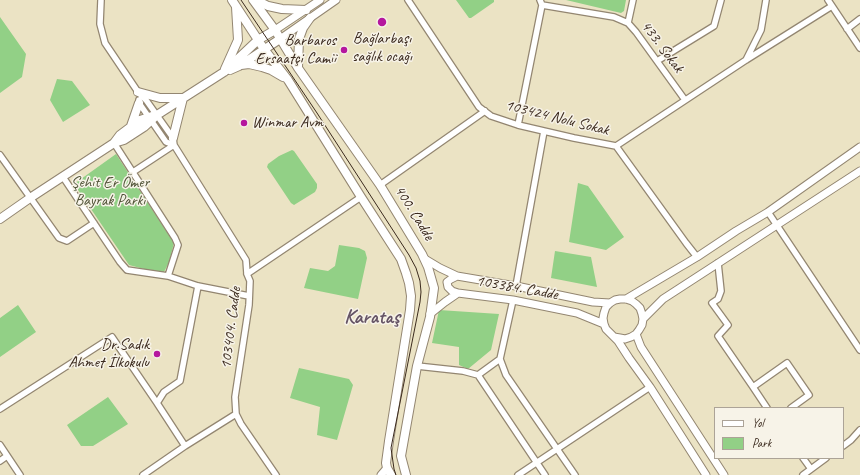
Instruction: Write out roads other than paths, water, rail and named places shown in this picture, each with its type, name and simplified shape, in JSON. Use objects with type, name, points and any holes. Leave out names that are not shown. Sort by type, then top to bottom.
[{"type":"main road","points":[[255,0],[268,6],[282,9],[306,10]]},
{"type":"main road","name":"400. Cadde","points":[[255,0],[298,68],[380,185],[425,259],[428,267],[434,288],[430,314],[417,366],[401,456],[406,475]]},
{"type":"main road","points":[[234,3],[264,49],[288,80],[360,197],[401,259],[406,272],[411,296],[410,310],[386,463],[389,471]]},
{"type":"main road","points":[[224,72],[238,40],[234,3]]},
{"type":"main road","points":[[298,68],[299,39],[303,28],[310,18]]},
{"type":"main road","points":[[224,72],[258,40],[274,30]]},
{"type":"main road","points":[[239,66],[280,39]]},
{"type":"main road","points":[[0,219],[63,176],[144,127],[153,117],[224,72],[249,64],[276,72],[288,80]]},
{"type":"main road","points":[[138,92],[160,98],[183,98]]},
{"type":"main road","points":[[174,142],[183,98]]},
{"type":"main road","points":[[130,127],[139,102]]},
{"type":"main road","points":[[114,144],[120,135],[140,120],[153,117]]},
{"type":"street","name":"103404. Cadde","points":[[101,0],[100,24],[105,43],[138,92],[146,100],[153,117]]},
{"type":"street","points":[[274,30],[320,0]]},
{"type":"street","points":[[280,39],[336,0]]},
{"type":"street","name":"103424 Nolu Sokak","points":[[408,0],[480,107],[491,116],[544,131],[616,146]]},
{"type":"street","points":[[628,23],[633,0]]},
{"type":"street","points":[[657,61],[714,26],[721,0]]},
{"type":"street","points":[[746,60],[761,30],[766,0]]},
{"type":"street","points":[[828,0],[860,48]]},
{"type":"street","points":[[518,124],[541,3]]},
{"type":"street","name":"433. Sokak","points":[[541,3],[614,17],[628,23],[685,100]]},
{"type":"street","points":[[698,257],[686,243],[616,146],[746,60],[832,6]]},
{"type":"street","points":[[847,29],[860,19]]},
{"type":"street","points":[[138,92],[139,102]]},
{"type":"street","name":"103404. Cadde","points":[[139,102],[174,142],[246,260],[250,281],[249,305],[235,397],[236,414],[241,424],[276,475]]},
{"type":"street","points":[[380,185],[485,111]]},
{"type":"street","points":[[516,286],[544,131]]},
{"type":"street","points":[[133,172],[174,142]]},
{"type":"street","points":[[114,144],[175,238],[178,245],[168,276]]},
{"type":"street","points":[[626,299],[698,257],[736,231],[768,212],[860,147]]},
{"type":"street","points":[[0,155],[59,238],[67,241],[94,223]]},
{"type":"street","points":[[643,319],[663,299],[776,224],[860,171]]},
{"type":"street","points":[[63,176],[120,262],[127,270],[168,276],[198,286],[249,296]]},
{"type":"street","points":[[248,274],[360,197]]},
{"type":"street","points":[[768,212],[860,350]]},
{"type":"street","points":[[425,259],[457,276],[516,286],[593,302],[610,303]]},
{"type":"street","points":[[718,262],[721,291],[718,299],[712,303],[728,325],[718,336],[766,407]]},
{"type":"street","points":[[457,276],[447,282],[448,287],[452,291],[458,293]]},
{"type":"street","points":[[157,403],[164,392],[180,381],[198,286]]},
{"type":"street","name":"103384. Cadde","points":[[430,314],[458,293],[513,300],[577,313],[604,324]]},
{"type":"street","points":[[614,337],[625,339],[631,337],[636,334],[642,325],[643,319],[640,308],[636,304],[626,299],[615,300],[606,307],[603,318],[606,329],[614,337],[650,387],[706,475]]},
{"type":"street","points":[[513,300],[500,359],[506,375],[574,475]]},
{"type":"street","points":[[636,334],[641,347],[724,475]]},
{"type":"street","points":[[0,409],[112,337],[185,446]]},
{"type":"street","points":[[478,375],[500,359]]},
{"type":"street","points":[[753,387],[787,363],[809,396],[792,407]]},
{"type":"street","points":[[417,366],[463,371],[478,375],[546,475]]},
{"type":"street","points":[[518,475],[556,448],[650,387]]},
{"type":"street","points":[[143,475],[185,446],[236,414]]},
{"type":"street","points":[[844,445],[860,430]]},
{"type":"street","points":[[0,445],[20,475]]},
{"type":"street","points":[[0,461],[7,456]]},
{"type":"street","points":[[804,459],[811,469]]},
{"type":"street","points":[[803,475],[825,459]]},
{"type":"street","points":[[381,475],[389,471]]},
{"type":"tram line","points":[[241,0],[317,113],[416,268],[420,281],[420,302],[391,448],[396,475]]},
{"type":"place","name":"Bağlarbaşı sağlık ocağı","points":[[382,22]]},
{"type":"place","name":"Barbaros Ersaatçi Camii","points":[[344,50]]},
{"type":"place","name":"Winmar Avm","points":[[244,123]]},
{"type":"place","name":"Dr.Sadık Ahmet İlkokulu","points":[[157,354]]},
{"type":"district","name":"Karataş","points":[[372,318]]},
{"type":"park label","name":"Şehit Er Ömer Bayrak Parkı","points":[[110,192]]}]
